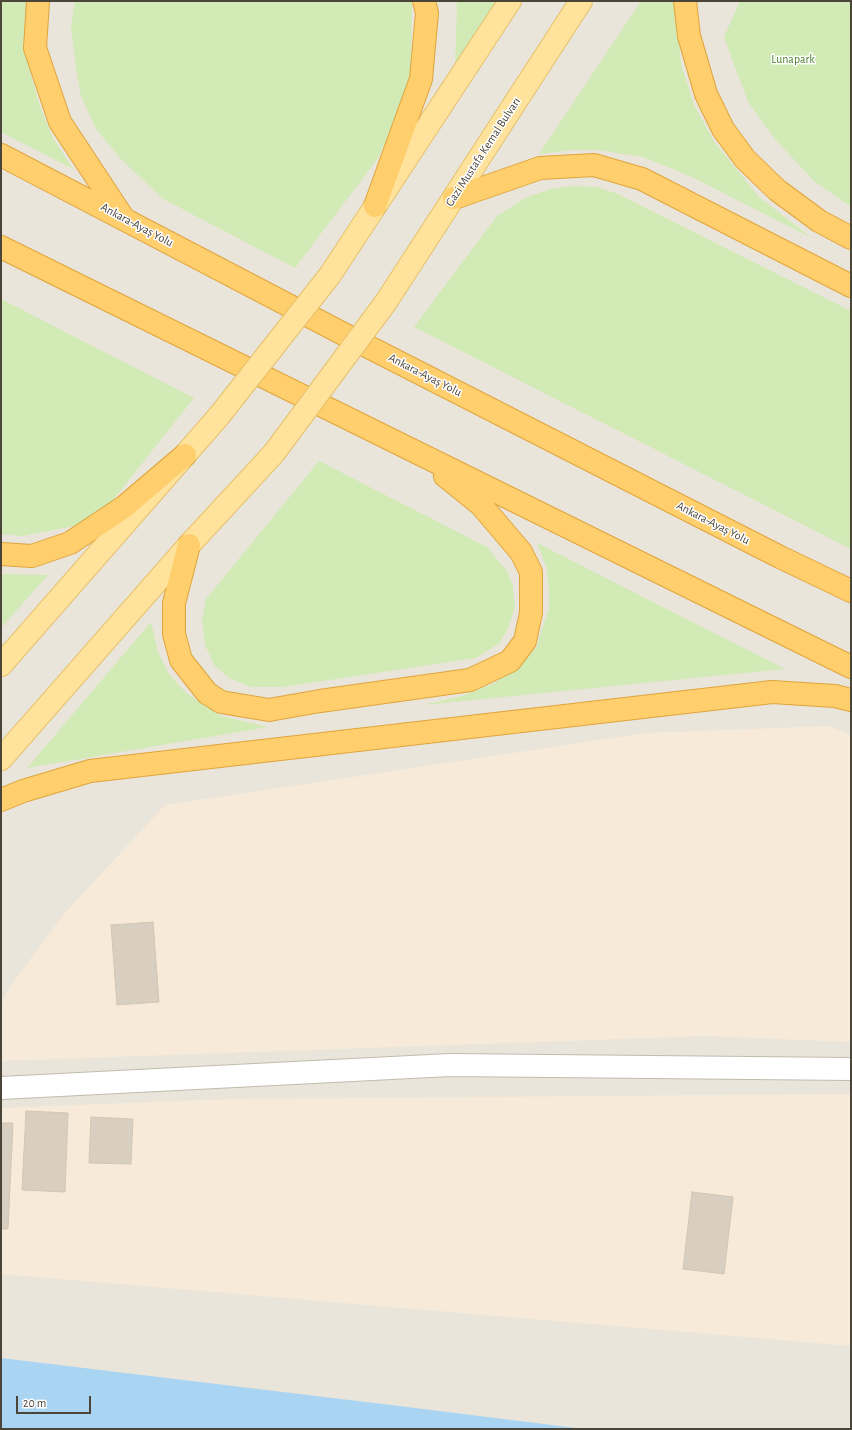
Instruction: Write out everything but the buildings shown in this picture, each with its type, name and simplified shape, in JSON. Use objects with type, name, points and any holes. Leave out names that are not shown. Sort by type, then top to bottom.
[{"type":"highway","points":[[38,1],[35,48],[60,122],[122,217]]},
{"type":"highway","points":[[376,206],[421,79],[427,13],[424,1]]},
{"type":"highway","points":[[685,1],[689,36],[706,94],[723,129],[745,159],[777,190],[819,221],[851,238]]},
{"type":"highway","name":"Ankara-Ayaş Yolu","points":[[1,155],[353,339],[780,557],[851,591]]},
{"type":"highway","points":[[454,198],[540,168],[594,165],[642,179],[851,286]]},
{"type":"highway","points":[[1,246],[851,667]]},
{"type":"highway","points":[[1,257],[76,283]]},
{"type":"highway","points":[[189,545],[174,603],[174,634],[181,660],[207,692],[221,702],[269,710],[320,701],[470,680],[510,661],[525,641],[531,613],[531,572],[521,552],[482,505],[411,449]]},
{"type":"highway","points":[[1,554],[32,556],[70,543],[124,507],[186,454]]},
{"type":"highway","points":[[780,557],[851,577]]},
{"type":"highway","points":[[1,800],[38,786],[90,772],[105,770],[772,692],[835,696],[851,700]]},
{"type":"main road","points":[[1,664],[219,416],[330,275],[510,1]]},
{"type":"main road","name":"Gazi Mustafa Kemal Bulvarı","points":[[1,759],[189,545],[274,453],[386,302],[581,1]]},
{"type":"street","points":[[1,1088],[450,1065],[851,1070]]},
{"type":"shaded area","points":[[1,1],[851,1],[851,1429],[1,1429]]},
{"type":"shaded area","points":[[829,726],[851,735],[851,1042],[706,1036],[1,1061],[1,1004],[9,988],[63,915],[165,805],[646,733]]},
{"type":"shaded area","points":[[851,1094],[851,1346],[1,1274],[1,1108],[229,1099]]},
{"type":"green space","points":[[1,1],[26,1],[28,64],[39,104],[53,138],[73,169],[1,132]]},
{"type":"green space","points":[[75,1],[412,1],[411,76],[402,107],[378,158],[295,268],[163,199],[121,159],[96,129],[81,96],[76,69],[71,25]]},
{"type":"green space","points":[[456,1],[498,1],[455,67],[457,8]]},
{"type":"green space","points":[[641,1],[674,1],[681,64],[694,105],[715,143],[759,197],[812,238],[692,177],[643,157],[598,150],[570,150],[539,154]]},
{"type":"green space","name":"Lunapark","points":[[740,1],[851,1],[851,207],[814,181],[774,138],[748,102],[724,37]]},
{"type":"green space","points":[[573,186],[597,187],[618,194],[851,311],[851,549],[414,327],[497,216],[527,197],[551,189]]},
{"type":"green space","points":[[1,299],[194,398],[105,510],[79,525],[23,536],[1,534]]},
{"type":"green space","points":[[319,461],[487,547],[507,571],[513,586],[515,607],[509,626],[500,643],[476,658],[283,687],[251,687],[229,678],[214,665],[205,645],[202,621],[206,599]]},
{"type":"green space","points":[[537,543],[785,669],[423,705],[462,696],[495,683],[536,648],[549,608],[549,587],[546,566]]},
{"type":"green space","points":[[1,574],[48,575],[1,628]]},
{"type":"green space","points":[[151,622],[158,652],[169,674],[185,692],[221,716],[268,727],[27,768]]},
{"type":"water","points":[[1,1358],[399,1406],[584,1429],[1,1429]]}]
